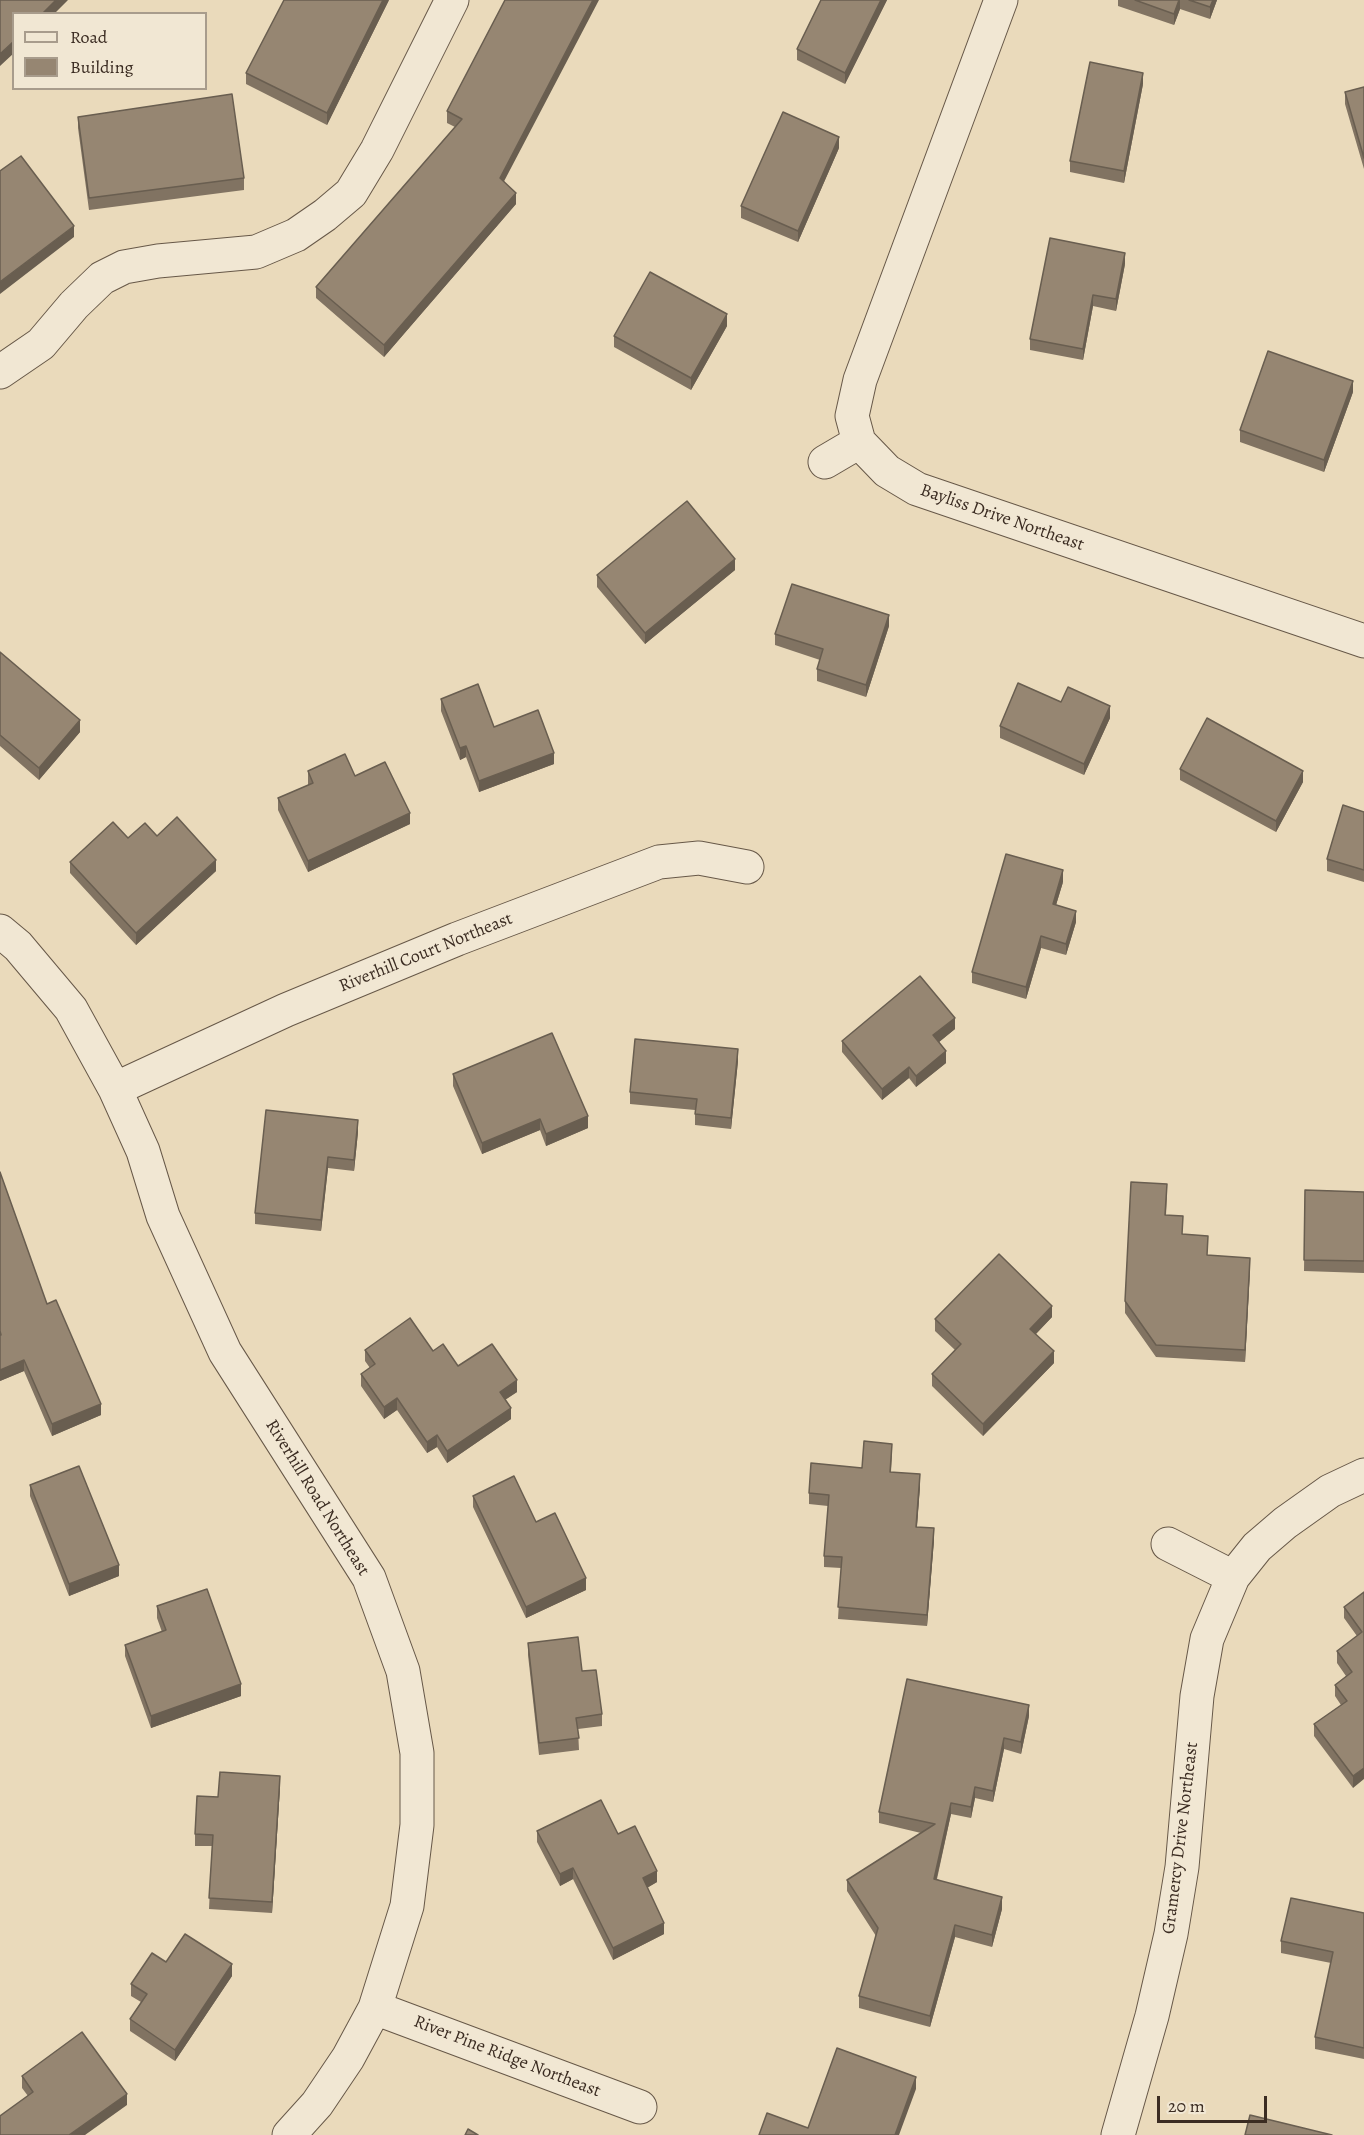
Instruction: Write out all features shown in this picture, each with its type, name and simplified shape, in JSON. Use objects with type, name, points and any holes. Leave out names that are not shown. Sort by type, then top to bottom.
[{"type":"street","points":[[0,372],[41,344],[74,305],[102,278],[124,267],[158,261],[256,252],[296,235],[325,216],[351,193],[377,150],[452,0]]},
{"type":"street","points":[[825,462],[859,442],[852,416],[860,380],[1001,0]]},
{"type":"street","name":"Bayliss Drive Northeast","points":[[859,442],[887,471],[917,489],[1364,642]]},
{"type":"street","name":"Riverhill Court Northeast","points":[[115,1089],[286,1010],[457,939],[659,862],[699,858],[747,867]]},
{"type":"street","name":"Riverhill Road Northeast","points":[[0,931],[18,946],[71,1010],[115,1089],[143,1151],[163,1216],[225,1352],[369,1578],[403,1671],[417,1754],[417,1825],[407,1906],[375,2008],[342,2067],[317,2104],[289,2135]]},
{"type":"street","name":"Gramercy Drive Northeast","points":[[1118,2135],[1152,2016],[1171,1934],[1182,1867],[1197,1696],[1207,1640],[1233,1577],[1257,1547],[1285,1523],[1330,1491],[1364,1475]]},
{"type":"street","points":[[1168,1544],[1233,1577]]},
{"type":"street","name":"River Pine Ridge Northeast","points":[[375,2008],[640,2107]]},
{"type":"building","points":[[0,0],[56,0],[44,12],[12,12],[12,43],[0,54]]},
{"type":"building","points":[[284,0],[383,0],[327,113],[246,73]]},
{"type":"building","points":[[505,0],[593,0],[500,178],[516,193],[384,345],[316,287],[462,119],[447,111]]},
{"type":"building","points":[[821,0],[881,0],[845,73],[797,49]]},
{"type":"building","points":[[1135,0],[1179,0],[1174,14]]},
{"type":"building","points":[[1189,0],[1213,0],[1210,7]]},
{"type":"building","points":[[1090,62],[1143,73],[1124,171],[1070,161]]},
{"type":"building","points":[[1364,87],[1364,158],[1345,92]]},
{"type":"building","points":[[232,94],[244,178],[89,198],[78,117]]},
{"type":"building","points":[[783,112],[839,137],[798,231],[741,206]]},
{"type":"building","points":[[21,156],[74,226],[0,282],[0,171]]},
{"type":"building","points":[[1050,238],[1125,253],[1116,299],[1093,295],[1083,349],[1030,339]]},
{"type":"building","points":[[650,272],[727,314],[691,378],[614,336]]},
{"type":"building","points":[[1268,351],[1353,381],[1324,460],[1240,430]]},
{"type":"building","points":[[687,501],[735,559],[645,633],[597,575]]},
{"type":"building","points":[[792,584],[889,615],[866,685],[817,669],[823,649],[775,634]]},
{"type":"building","points":[[0,652],[80,720],[39,768],[0,735]]},
{"type":"building","points":[[1018,683],[1061,702],[1068,687],[1110,706],[1084,764],[1000,726]]},
{"type":"building","points":[[478,684],[494,727],[538,710],[554,753],[479,781],[466,746],[460,748],[441,699]]},
{"type":"building","points":[[1207,718],[1303,771],[1276,821],[1180,769]]},
{"type":"building","points":[[345,754],[355,776],[385,762],[410,813],[308,861],[278,798],[313,783],[308,771]]},
{"type":"building","points":[[1343,805],[1364,812],[1364,870],[1327,859]]},
{"type":"building","points":[[177,817],[216,860],[136,933],[70,862],[113,822],[128,838],[145,823],[157,836]]},
{"type":"building","points":[[1006,854],[1063,870],[1053,904],[1076,911],[1066,944],[1041,936],[1026,987],[972,972]]},
{"type":"building","points":[[920,976],[955,1018],[933,1035],[946,1051],[916,1076],[909,1067],[882,1089],[842,1041]]},
{"type":"building","points":[[552,1033],[588,1116],[546,1134],[540,1119],[482,1143],[453,1074]]},
{"type":"building","points":[[635,1039],[738,1049],[731,1118],[695,1114],[697,1099],[630,1092]]},
{"type":"building","points":[[266,1110],[358,1120],[354,1160],[328,1157],[321,1220],[255,1213]]},
{"type":"building","points":[[0,1172],[47,1304],[56,1300],[101,1404],[52,1424],[24,1360],[0,1370]]},
{"type":"building","points":[[1131,1182],[1167,1184],[1165,1215],[1183,1216],[1182,1234],[1208,1236],[1207,1255],[1250,1258],[1245,1350],[1156,1345],[1125,1301]]},
{"type":"building","points":[[1305,1190],[1364,1192],[1364,1261],[1304,1260]]},
{"type":"building","points":[[999,1254],[1052,1306],[1030,1329],[1054,1351],[983,1424],[932,1374],[961,1344],[935,1319]]},
{"type":"building","points":[[410,1318],[433,1351],[443,1344],[458,1366],[492,1344],[517,1380],[500,1392],[511,1408],[447,1451],[437,1435],[427,1442],[397,1398],[384,1407],[361,1374],[375,1364],[365,1350]]},
{"type":"building","points":[[864,1441],[892,1444],[890,1472],[920,1474],[916,1527],[934,1528],[927,1615],[838,1607],[842,1557],[824,1556],[829,1495],[809,1493],[811,1463],[862,1468]]},
{"type":"building","points":[[79,1466],[119,1565],[69,1584],[30,1485]]},
{"type":"building","points":[[514,1476],[536,1522],[555,1513],[586,1578],[526,1607],[473,1496]]},
{"type":"building","points":[[207,1589],[241,1684],[151,1716],[125,1645],[166,1630],[157,1606]]},
{"type":"building","points":[[1364,1592],[1364,1768],[1353,1776],[1314,1724],[1347,1701],[1335,1685],[1352,1672],[1337,1651],[1362,1632],[1344,1607]]},
{"type":"building","points":[[578,1637],[582,1671],[596,1670],[602,1714],[576,1718],[579,1738],[539,1743],[528,1643]]},
{"type":"building","points":[[907,1679],[1029,1705],[1021,1742],[1004,1738],[993,1791],[975,1787],[971,1807],[951,1803],[934,1879],[1002,1897],[992,1935],[955,1925],[930,2016],[859,1996],[878,1928],[847,1880],[935,1824],[879,1812]]},
{"type":"building","points":[[220,1772],[280,1776],[272,1902],[209,1898],[213,1835],[195,1834],[197,1796],[218,1797]]},
{"type":"building","points":[[601,1800],[618,1834],[635,1826],[657,1871],[643,1878],[664,1923],[613,1948],[573,1868],[560,1874],[537,1831]]},
{"type":"building","points":[[1291,1898],[1364,1913],[1364,2048],[1315,2037],[1333,1952],[1281,1941]]},
{"type":"building","points":[[185,1934],[232,1964],[175,2050],[130,2019],[147,1994],[131,1984],[152,1953],[166,1962]]},
{"type":"building","points":[[82,2032],[127,2094],[69,2135],[0,2135],[0,2116],[33,2092],[22,2076]]},
{"type":"building","points":[[837,2048],[916,2077],[895,2135],[759,2135],[767,2113],[808,2128]]},
{"type":"building","points":[[1250,2115],[1332,2135],[1245,2135]]},
{"type":"building","points":[[468,2129],[478,2135],[465,2135]]}]
